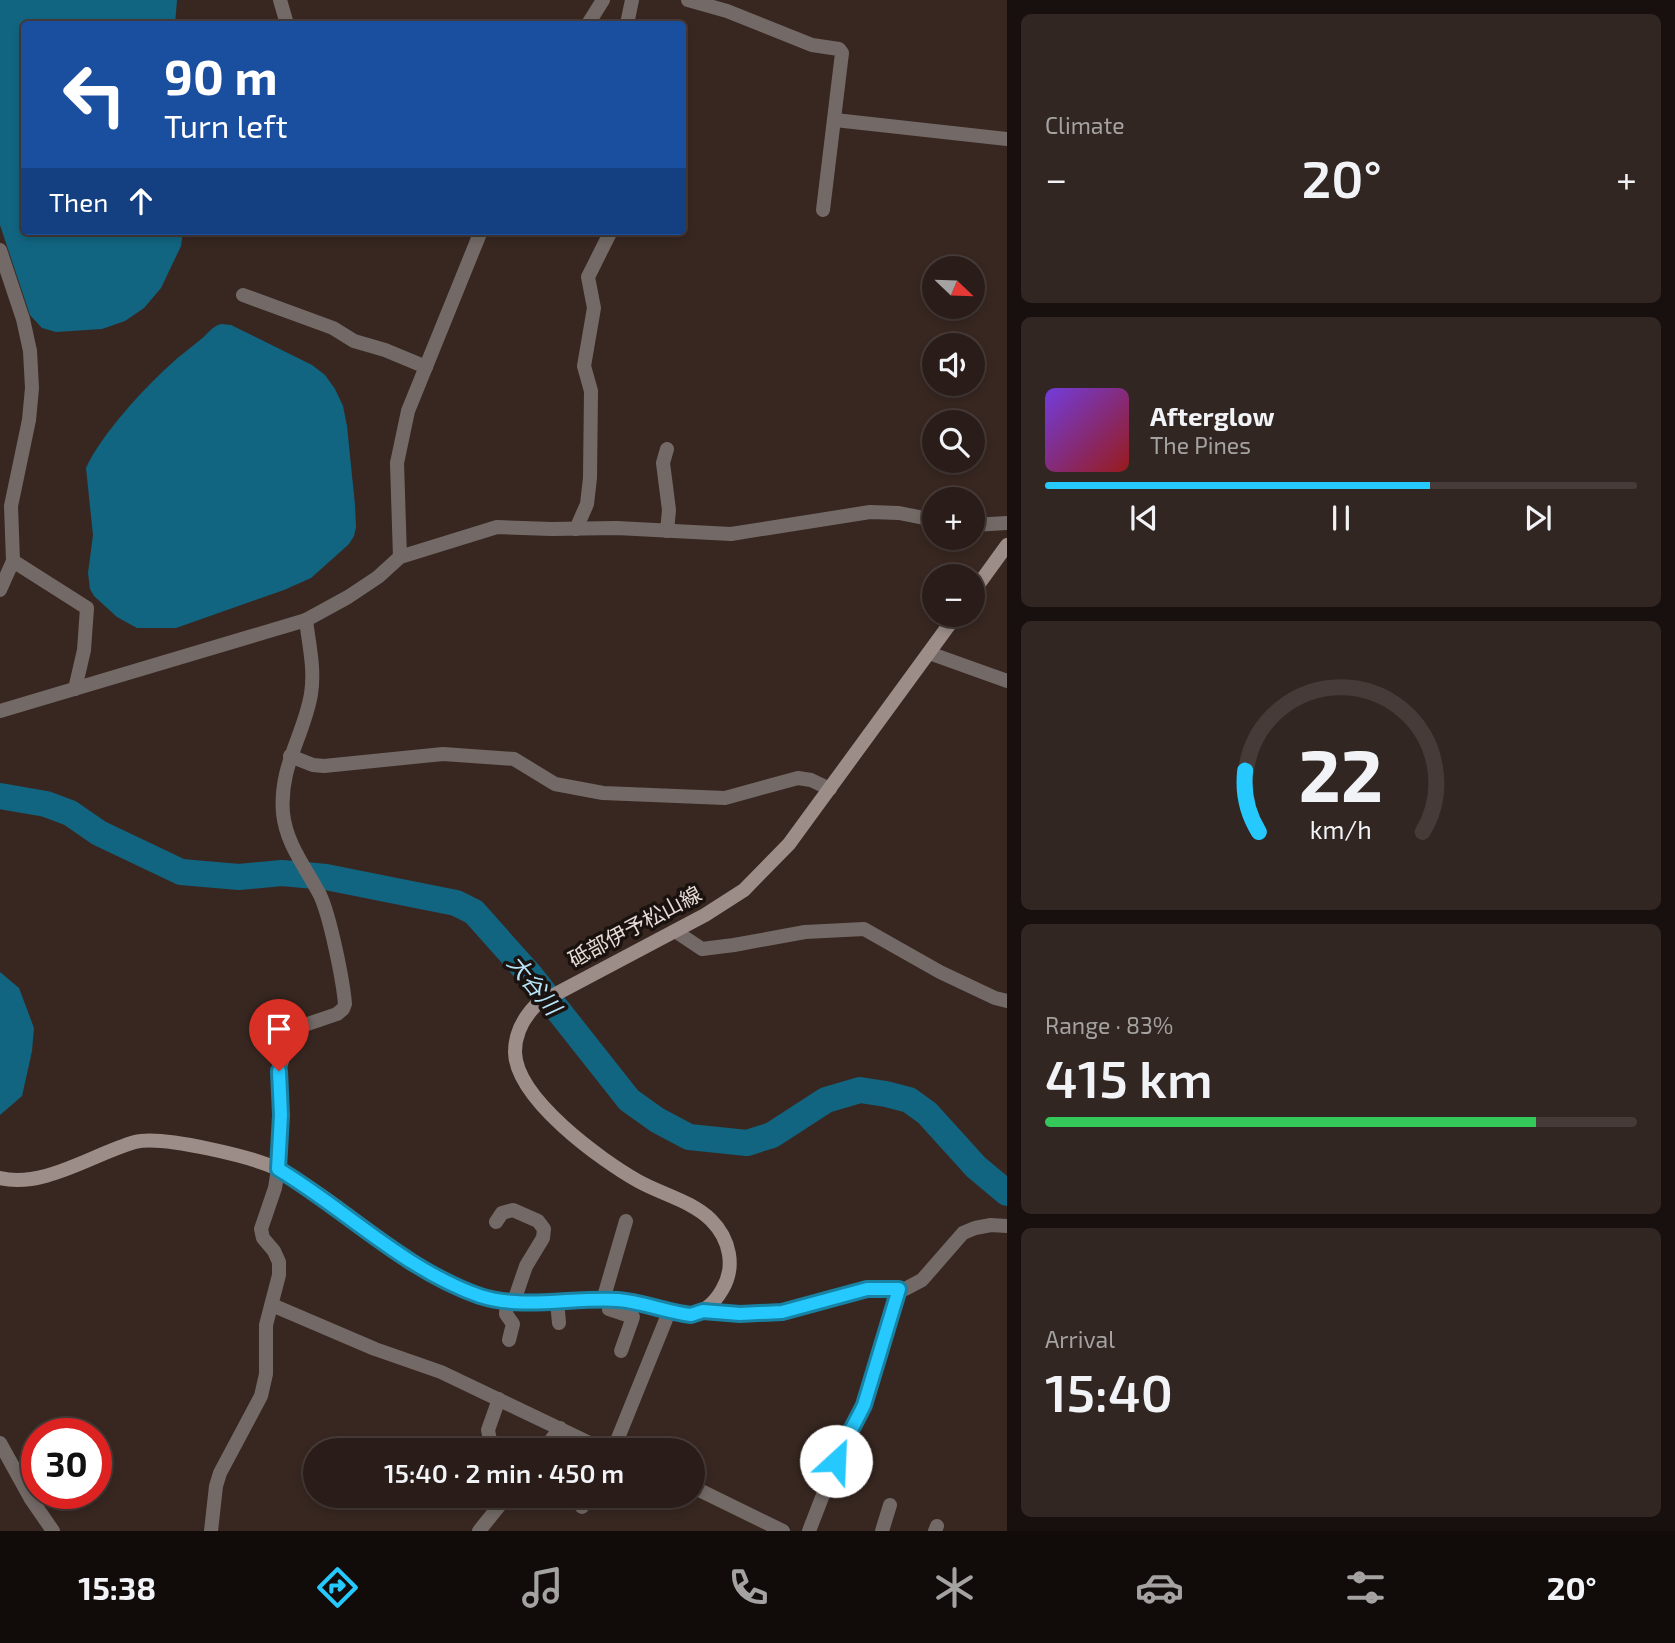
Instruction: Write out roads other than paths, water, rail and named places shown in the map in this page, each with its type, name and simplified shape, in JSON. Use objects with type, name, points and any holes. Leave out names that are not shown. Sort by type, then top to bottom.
[{"type":"main road","points":[[985,575],[1006,545]]},
{"type":"main road","name":"砥部伊予松山線","points":[[703,1311],[722,1290],[731,1264],[729,1252],[718,1228],[698,1210],[642,1183],[587,1148],[553,1116],[528,1088],[517,1063],[515,1052],[520,1027],[537,1004],[676,931],[727,901],[760,876],[789,844],[948,627]]},
{"type":"main road","points":[[0,1178],[27,1180],[137,1142],[154,1141],[240,1157],[278,1169],[418,1264],[477,1295],[510,1301],[606,1300],[691,1315],[703,1311]]},
{"type":"street","points":[[280,0],[286,21]]},
{"type":"street","points":[[590,21],[604,0]]},
{"type":"street","points":[[628,21],[632,0]]},
{"type":"street","points":[[688,0],[727,11],[812,45],[839,49],[842,53],[823,210]]},
{"type":"street","points":[[835,120],[1006,139]]},
{"type":"street","points":[[400,557],[397,463],[408,411],[479,235]]},
{"type":"street","points":[[576,529],[587,504],[590,478],[591,391],[584,366],[594,308],[587,277],[609,235]]},
{"type":"street","points":[[0,250],[23,319],[30,351],[32,388],[30,420],[5,504],[13,561],[0,590]]},
{"type":"street","points":[[243,295],[332,328],[354,341],[426,367]]},
{"type":"street","points":[[667,449],[663,463],[669,510],[667,531]]},
{"type":"street","points":[[0,711],[306,620],[368,584],[400,557],[497,527],[731,534],[870,512],[899,513],[922,518]]},
{"type":"street","points":[[985,524],[1006,523]]},
{"type":"street","points":[[13,561],[87,608],[84,650],[75,689]]},
{"type":"street","points":[[211,1531],[220,1474],[261,1396],[266,1374],[266,1325],[279,1275],[279,1262],[263,1238],[261,1229],[275,1188],[278,1169],[281,1115],[279,1071],[288,1041],[296,1028],[337,1014],[345,1004],[327,912],[289,839],[283,813],[283,788],[290,756],[311,696],[313,671],[306,620]]},
{"type":"street","points":[[929,653],[1006,681]]},
{"type":"street","points":[[290,756],[313,765],[324,766],[443,754],[500,757],[514,759],[555,784],[603,793],[725,798],[798,778],[811,780],[830,789]]},
{"type":"street","points":[[676,931],[702,949],[734,946],[805,932],[864,929],[874,932],[940,972],[1006,1001]]},
{"type":"street","points":[[496,1222],[502,1213],[513,1210],[538,1221],[544,1229],[543,1238],[510,1301],[506,1314],[513,1325],[509,1340]]},
{"type":"street","points":[[621,1351],[633,1317],[609,1309],[606,1300],[625,1221]]},
{"type":"street","points":[[703,1311],[751,1314],[782,1312],[867,1289],[915,1286],[963,1233],[991,1225],[1006,1226]]},
{"type":"street","points":[[809,1531],[845,1438],[864,1405],[899,1289]]},
{"type":"street","points":[[557,1301],[559,1323]]},
{"type":"street","points":[[272,1305],[375,1349],[441,1372],[580,1438]]},
{"type":"street","points":[[616,1438],[669,1311]]},
{"type":"street","points":[[490,1438],[488,1430],[499,1399]]},
{"type":"street","points":[[553,1438],[560,1428]]},
{"type":"street","points":[[0,1443],[31,1499],[53,1531]]},
{"type":"street","points":[[705,1493],[783,1531]]},
{"type":"street","points":[[883,1531],[890,1505]]},
{"type":"street","points":[[479,1531],[497,1508]]},
{"type":"water","points":[[0,0],[177,0],[175,21],[21,21],[21,235],[182,235],[181,246],[161,288],[144,308],[125,321],[102,329],[56,332],[42,328],[30,315],[0,225]]},
{"type":"water","points":[[221,324],[231,325],[312,365],[325,375],[335,389],[343,406],[347,426],[355,505],[354,536],[349,544],[311,578],[284,590],[176,628],[137,628],[117,617],[90,589],[88,573],[93,535],[86,468],[112,427],[136,399],[174,361]]},
{"type":"water","points":[[0,972],[19,988],[34,1028],[22,1096],[0,1115]]},
{"type":"waterway","name":"大谷川","points":[[0,796],[46,804],[70,813],[99,833],[181,872],[239,877],[282,873],[326,877],[456,903],[474,912],[531,976],[629,1100],[657,1120],[689,1137],[747,1143],[772,1135],[826,1100],[860,1090],[886,1094],[909,1100],[927,1113],[976,1167],[1007,1193]]}]
